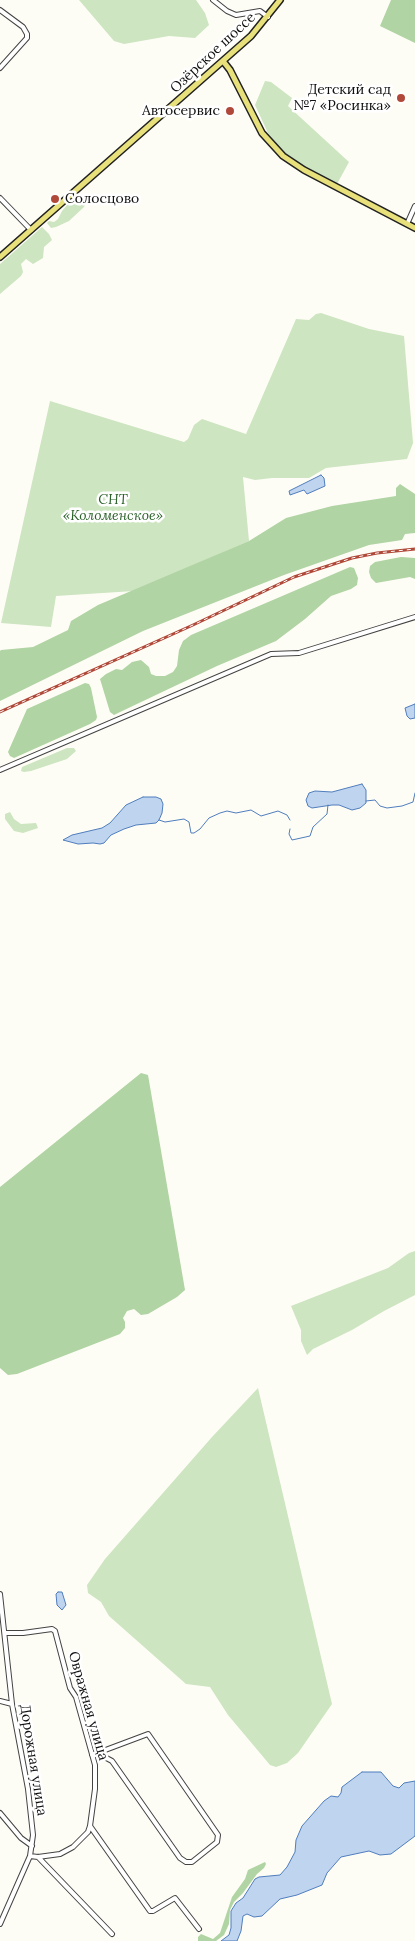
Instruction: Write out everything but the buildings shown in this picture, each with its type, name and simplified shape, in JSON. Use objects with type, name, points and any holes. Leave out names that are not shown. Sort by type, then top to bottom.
[{"type":"main road","name":"Озёрское шоссе","points":[[0,257],[251,36],[280,0]]},
{"type":"main road","points":[[223,61],[230,70],[262,133],[283,156],[304,170],[415,228]]},
{"type":"street","points":[[213,0],[227,11],[236,15],[260,11],[268,17]]},
{"type":"street","points":[[0,10],[23,27],[27,38],[0,68]]},
{"type":"street","points":[[0,198],[31,230]]},
{"type":"street","points":[[407,225],[415,206]]},
{"type":"street","points":[[0,770],[271,654],[298,653],[415,616]]},
{"type":"street","name":"Дорожная улица","points":[[0,1594],[12,1704],[32,1818],[30,1856],[0,1924]]},
{"type":"street","name":"Овражная улица","points":[[5,1633],[23,1633],[52,1629],[54,1631],[70,1688],[76,1697],[96,1776],[90,1826]]},
{"type":"street","points":[[0,1643],[6,1644]]},
{"type":"street","points":[[0,1701],[12,1704]]},
{"type":"street","points":[[92,1755],[97,1753],[148,1734],[218,1835],[217,1842],[192,1862],[186,1862],[180,1858],[112,1761],[97,1753]]},
{"type":"street","points":[[0,1813],[21,1838],[32,1846]]},
{"type":"street","points":[[30,1856],[38,1857],[60,1854],[82,1840],[90,1826],[150,1911],[154,1912],[175,1898],[199,1929]]},
{"type":"street","points":[[38,1857],[112,1934]]},
{"type":"green space","points":[[79,0],[196,0],[205,13],[209,25],[195,38],[169,36],[124,44],[114,41]]},
{"type":"green space","points":[[391,0],[415,0],[415,43],[380,26]]},
{"type":"green space","points":[[265,81],[271,82],[292,98],[288,106],[349,162],[337,184],[301,165],[281,151],[268,133],[255,105]]},
{"type":"green space","points":[[84,199],[86,203],[84,207],[69,221],[51,228],[47,223],[49,221],[54,222],[68,204]]},
{"type":"green space","points":[[42,227],[52,240],[44,247],[43,258],[33,264],[26,259],[21,264],[23,272],[21,276],[0,294],[0,264]]},
{"type":"green space","name":"СНТ «Коломенское»","points":[[321,313],[369,329],[404,336],[413,443],[407,459],[326,468],[309,478],[255,480],[243,477],[249,541],[134,591],[56,596],[51,627],[1,623],[50,401],[184,442],[188,439],[194,425],[202,419],[246,434],[296,319],[309,320],[316,314]]},
{"type":"green space","points":[[400,484],[415,494],[415,533],[405,534],[402,540],[369,545],[284,575],[143,631],[0,701],[1,650],[33,647],[68,630],[71,621],[98,605],[249,541],[286,518],[332,506],[396,496],[396,488]]},
{"type":"green space","points":[[401,557],[415,558],[415,579],[410,577],[376,583],[371,578],[370,566],[375,562]]},
{"type":"green space","points":[[350,567],[354,568],[358,578],[357,585],[331,596],[276,641],[217,666],[114,715],[110,712],[100,679],[106,674],[116,669],[122,670],[132,662],[141,660],[149,667],[151,674],[165,676],[173,672],[177,666],[179,650],[183,641],[191,635]]},
{"type":"green space","points":[[85,683],[89,684],[91,688],[96,720],[14,758],[10,756],[8,752],[27,709]]},
{"type":"green space","points":[[67,748],[74,748],[76,751],[67,759],[31,771],[21,771],[22,767]]},
{"type":"green space","points":[[10,812],[14,819],[21,824],[36,823],[38,828],[23,833],[14,831],[5,819],[5,814]]},
{"type":"green space","points":[[141,1073],[148,1075],[185,1290],[177,1297],[148,1314],[141,1315],[134,1309],[127,1311],[123,1318],[125,1328],[120,1334],[17,1374],[8,1375],[0,1368],[0,1187]]},
{"type":"green space","points":[[415,1251],[415,1295],[313,1349],[307,1355],[301,1341],[301,1330],[291,1306],[388,1268],[409,1253]]},
{"type":"green space","points":[[258,1388],[332,1704],[298,1753],[287,1763],[276,1767],[270,1765],[228,1715],[210,1687],[186,1684],[109,1616],[101,1602],[88,1593],[87,1585],[105,1559],[212,1437]]},
{"type":"green space","points":[[265,1862],[264,1868],[234,1902],[230,1910],[229,1924],[224,1935],[216,1941],[198,1941],[198,1937],[201,1934],[213,1939],[220,1933],[232,1897],[245,1879],[248,1870]]},
{"type":"water","points":[[321,475],[324,478],[325,486],[307,494],[304,490],[290,495],[289,491]]},
{"type":"water","points":[[415,704],[415,718],[410,719],[405,708]]},
{"type":"water","points":[[362,784],[366,790],[366,803],[360,808],[352,810],[339,805],[312,808],[308,806],[306,800],[309,793],[315,791],[332,792]]},
{"type":"water","points":[[143,797],[161,799],[163,804],[162,813],[156,823],[136,825],[124,829],[111,835],[104,843],[100,844],[78,844],[63,840],[72,835],[102,828],[110,823],[126,805]]},
{"type":"water","points":[[62,1592],[66,1605],[62,1610],[57,1605],[56,1594]]},
{"type":"water","points":[[362,1772],[381,1772],[393,1786],[399,1788],[404,1783],[415,1781],[415,1836],[391,1854],[380,1855],[369,1851],[341,1857],[327,1873],[322,1885],[297,1895],[280,1899],[262,1916],[254,1917],[247,1914],[243,1916],[241,1931],[237,1941],[221,1941],[229,1935],[231,1911],[236,1903],[243,1898],[255,1879],[280,1875],[295,1852],[296,1840],[302,1826],[324,1801],[331,1796],[338,1797],[342,1787]]},
{"type":"waterway","points":[[366,801],[375,800],[380,806],[387,808],[402,806],[413,802],[415,793]]},
{"type":"waterway","points":[[290,829],[289,834],[292,840],[310,836],[313,827],[327,814],[328,805]]},
{"type":"waterway","points":[[159,820],[165,822],[184,819],[189,822],[191,833],[200,829],[209,818],[227,811],[236,813],[251,810],[261,816],[278,811],[287,815],[290,820]]},
{"type":"railway","points":[[0,712],[294,577],[352,558],[415,549]]},
{"type":"place","name":"Детский сад №7 «Росинка»","points":[[401,98]]},
{"type":"place","name":"Автосервис","points":[[230,111]]},
{"type":"place","name":"Солосцово","points":[[55,199]]}]
